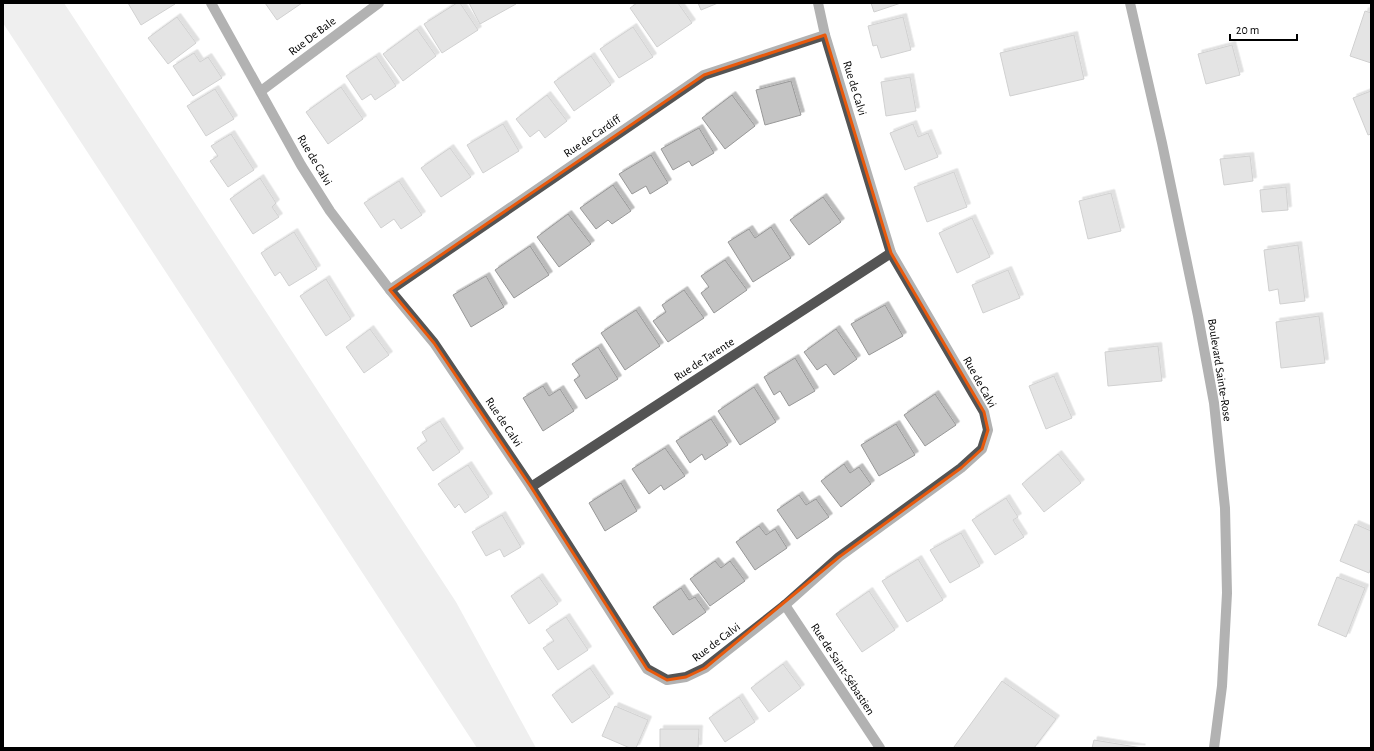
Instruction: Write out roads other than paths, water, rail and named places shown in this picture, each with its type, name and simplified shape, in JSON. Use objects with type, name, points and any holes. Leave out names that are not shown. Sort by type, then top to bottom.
[{"type":"street","name":"Rue de Calvi","points":[[211,3],[305,172],[330,210],[390,290],[434,343],[531,487],[647,669],[667,680],[686,677],[706,668],[785,605],[839,557],[961,468],[982,450],[988,430],[984,412],[891,253],[825,36],[818,3]]},
{"type":"street","name":"Rue De Bale","points":[[261,91],[379,3]]},
{"type":"street","name":"Boulevard Sainte-Rose","points":[[1130,3],[1168,173],[1198,316],[1214,402],[1225,508],[1227,593],[1222,686],[1214,748]]},
{"type":"street","name":"Rue de Cardiff","points":[[390,290],[704,75],[825,36]]},
{"type":"street","name":"Rue de Tarente","points":[[531,487],[891,253]]},
{"type":"street","name":"Rue de Saint-Sébastien","points":[[785,605],[880,748]]}]
